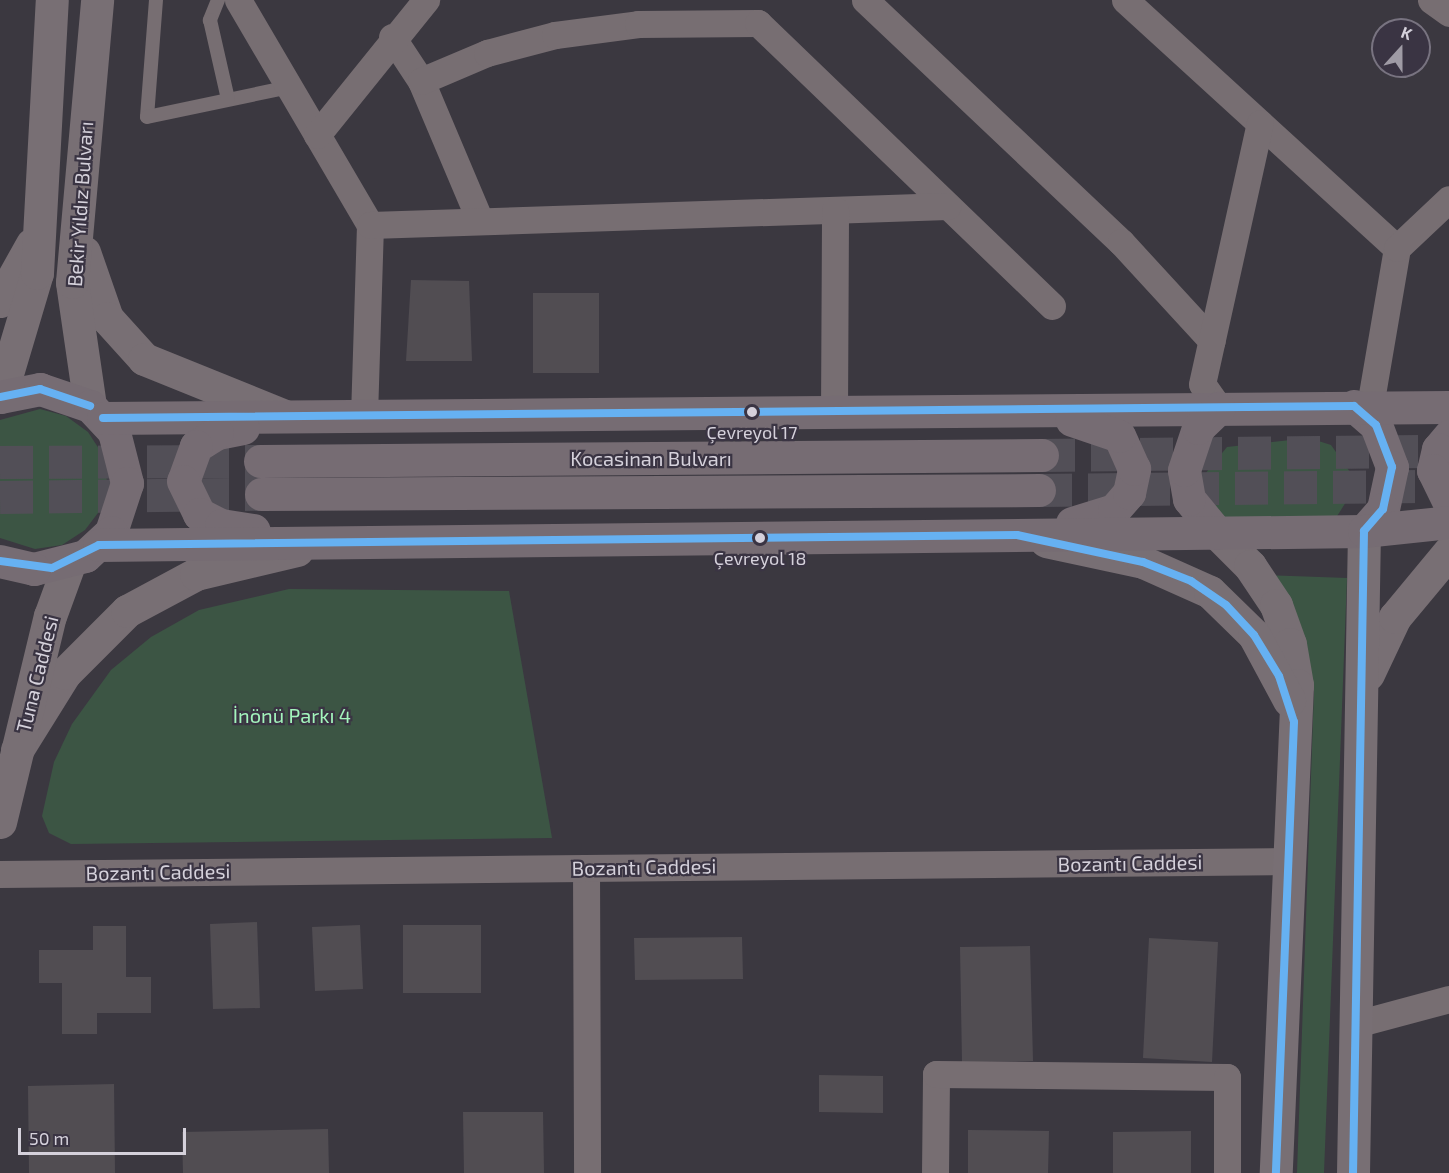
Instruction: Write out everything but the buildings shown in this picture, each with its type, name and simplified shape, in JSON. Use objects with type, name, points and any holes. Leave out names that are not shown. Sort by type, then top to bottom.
[{"type":"highway","points":[[0,398],[40,389],[96,412],[289,418],[1362,406],[1449,407]]},
{"type":"highway","points":[[1362,406],[1376,425],[1392,466],[1383,509],[1364,531]]},
{"type":"highway","points":[[1217,533],[1189,499],[1184,470],[1198,428],[1219,408]]},
{"type":"highway","points":[[1017,535],[1114,510],[1129,493],[1134,470],[1127,446],[1108,429],[1018,411]]},
{"type":"highway","points":[[0,561],[34,569],[69,564],[99,545],[119,517],[127,483],[122,448],[96,412]]},
{"type":"highway","points":[[289,418],[205,438],[184,468],[186,493],[199,514],[221,525],[330,542]]},
{"type":"highway","points":[[1449,436],[1438,449],[1433,470],[1449,503]]},
{"type":"highway","name":"Kocasinan Bulvarı","points":[[260,461],[1042,454]]},
{"type":"highway","name":"Kocasinan Bulvarı","points":[[261,494],[1039,490]]},
{"type":"highway","points":[[99,545],[1364,531],[1449,522]]},
{"type":"main road","name":"Bekir Yıldız Bulvarı","points":[[0,398],[32,298],[39,226],[52,0]]},
{"type":"main road","name":"Bekir Yıldız Bulvarı","points":[[96,412],[74,308],[78,229],[97,0]]},
{"type":"main road","points":[[0,301],[39,226]]},
{"type":"main road","points":[[78,229],[99,302],[129,347],[162,369],[289,418]]},
{"type":"main road","points":[[1353,1173],[1364,531]]},
{"type":"main road","points":[[1217,533],[1264,585],[1284,624],[1297,685],[1287,861],[1276,1173]]},
{"type":"main road","points":[[1017,535],[1143,562],[1210,592],[1268,655],[1294,722]]},
{"type":"main road","points":[[17,750],[65,673],[135,605],[196,574],[330,542]]},
{"type":"main road","points":[[1363,687],[1395,617],[1449,552]]},
{"type":"main road","name":"Tuna Caddesi","points":[[0,822],[17,750],[69,564]]},
{"type":"street","points":[[238,0],[370,225],[364,417]]},
{"type":"street","points":[[318,135],[392,37],[426,0]]},
{"type":"street","points":[[865,0],[1121,242],[1212,341]]},
{"type":"street","points":[[1125,0],[1397,248]]},
{"type":"street","points":[[421,81],[487,53],[555,34],[638,24],[758,23],[1052,306]]},
{"type":"street","points":[[392,37],[421,81],[480,221]]},
{"type":"street","points":[[1219,408],[1202,384],[1260,123]]},
{"type":"street","points":[[1362,406],[1397,248],[1449,199]]},
{"type":"street","points":[[370,225],[948,206]]},
{"type":"street","points":[[834,412],[836,210]]},
{"type":"street","name":"Bozantı Caddesi","points":[[0,874],[1287,861]]},
{"type":"street","points":[[586,868],[587,1173]]},
{"type":"street","points":[[1356,1024],[1449,999]]},
{"type":"street","points":[[935,1173],[936,1074],[1227,1077],[1227,1173]]},
{"type":"lane","points":[[156,0],[147,117],[289,87]]},
{"type":"lane","points":[[218,0],[210,20],[228,99]]},
{"type":"green space","points":[[40,409],[66,416],[88,432],[103,455],[107,482],[101,509],[85,530],[62,545],[35,549],[0,538],[0,420]]},
{"type":"green space","points":[[1309,438],[1331,445],[1350,472],[1351,494],[1334,521],[1243,534],[1208,508],[1205,474],[1227,447]]},
{"type":"green space","points":[[1266,575],[1347,578],[1324,1173],[1297,1173],[1314,691],[1310,667]]},
{"type":"green space","name":"İnönü Parkı 4","points":[[289,589],[509,591],[552,838],[71,844],[49,833],[42,816],[54,762],[72,724],[111,670],[151,637],[199,610]]},
{"type":"tunnel","points":[[1042,455],[1449,451]]},
{"type":"tunnel","points":[[0,462],[260,461]]},
{"type":"tunnel","points":[[1039,490],[1449,486]]},
{"type":"tunnel","points":[[0,497],[261,494]]},
{"type":"transit line","name":"4","points":[[0,397],[40,389],[90,406]]},
{"type":"transit line","name":"4","points":[[103,418],[1354,406],[1376,425],[1392,467],[1383,509],[1364,531],[1353,1173]]},
{"type":"transit line","name":"4","points":[[0,561],[52,568],[99,545],[1017,535],[1143,562],[1191,581],[1226,605],[1254,635],[1279,676],[1294,722],[1276,1173]]},
{"type":"place","name":"Çevreyol 17","points":[[752,412]]},
{"type":"place","name":"Çevreyol 18","points":[[760,538]]}]
